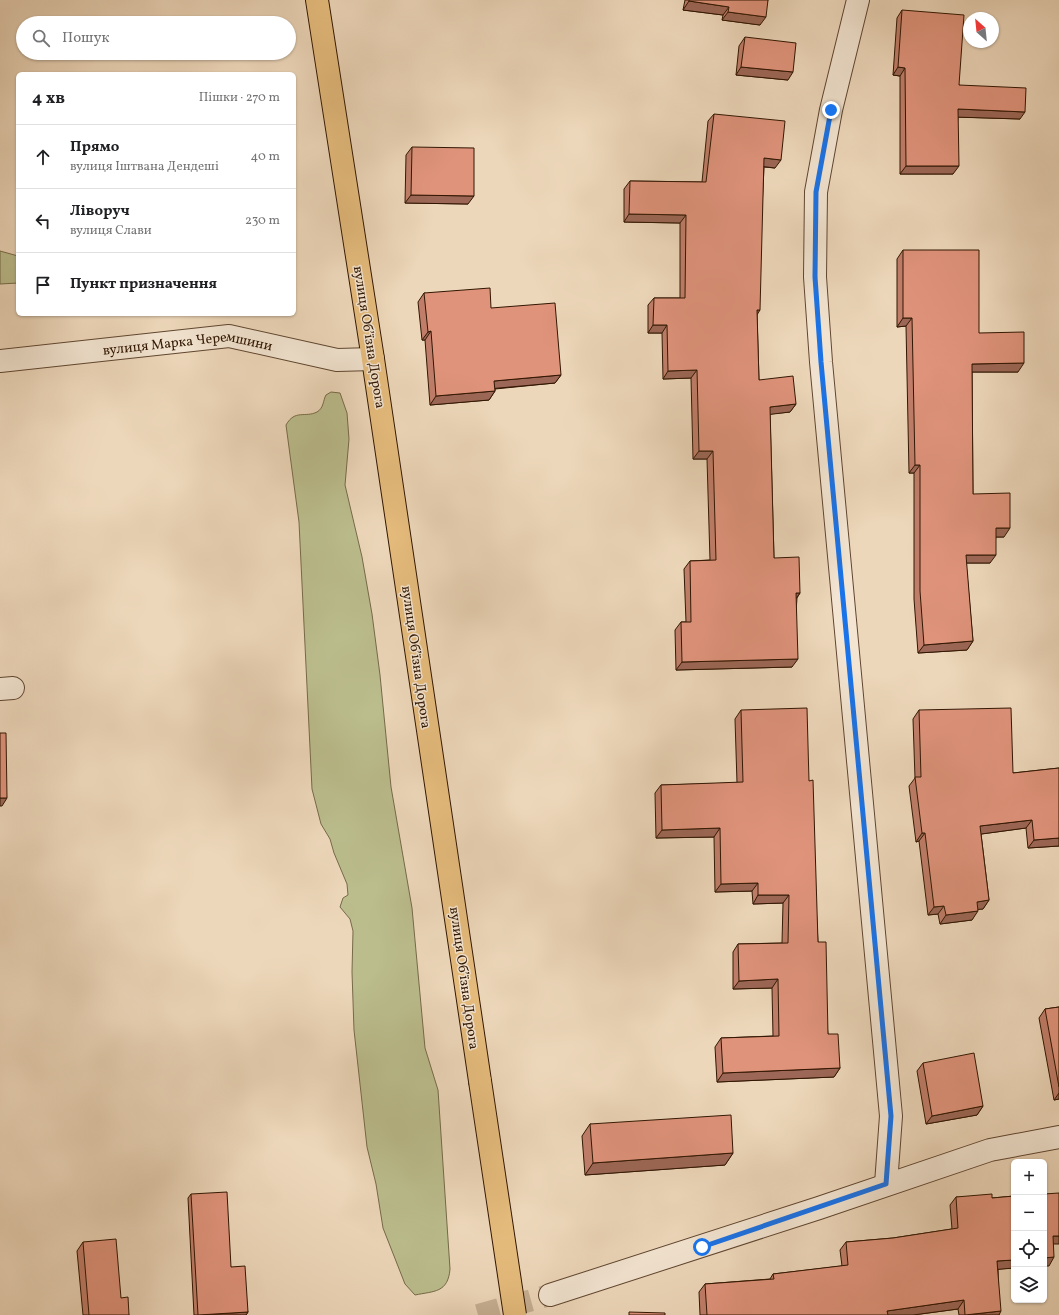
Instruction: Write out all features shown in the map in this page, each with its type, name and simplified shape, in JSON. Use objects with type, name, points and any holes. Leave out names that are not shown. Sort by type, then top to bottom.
[{"type":"highway","name":"вулиця Обʼїзна Дорога","points":[[317,0],[374,359],[515,1315]]},
{"type":"street","points":[[858,0],[831,110],[816,192],[815,277],[821,362],[891,1116],[886,1184]]},
{"type":"street","name":"вулиця Марка Черемшини","points":[[0,362],[228,336],[337,360],[374,359]]},
{"type":"street","points":[[550,1294],[819,1208],[886,1184],[990,1150],[1059,1137]]},
{"type":"green space","points":[[0,251],[16,255],[16,283],[0,284]]},
{"type":"green space","points":[[331,392],[340,393],[347,413],[349,439],[345,485],[362,557],[372,614],[380,675],[391,787],[412,908],[425,1048],[438,1090],[450,1269],[449,1277],[446,1283],[439,1290],[415,1295],[405,1284],[383,1228],[376,1184],[367,1147],[354,1030],[352,972],[353,931],[350,919],[340,907],[343,898],[348,895],[347,884],[334,853],[330,839],[321,824],[312,789],[299,522],[286,425],[289,420],[297,415],[313,414],[317,412],[322,406],[326,395]]},
{"type":"building","points":[[689,0],[768,0],[766,17],[728,12],[729,7]]},
{"type":"building","points":[[902,10],[963,15],[959,85],[1026,88],[1025,112],[958,109],[959,166],[906,166],[905,68],[898,67]]},
{"type":"building","points":[[745,37],[796,43],[793,72],[741,67]]},
{"type":"building","points":[[714,114],[785,121],[781,160],[764,158],[760,310],[757,310],[759,380],[793,376],[796,404],[770,407],[774,558],[799,557],[800,593],[796,593],[798,659],[682,662],[681,622],[691,622],[690,561],[716,560],[713,451],[699,451],[697,370],[668,371],[667,325],[653,325],[654,298],[685,298],[686,215],[629,214],[630,181],[706,182]]},
{"type":"building","points":[[412,147],[474,148],[474,196],[411,195]]},
{"type":"building","points":[[903,250],[979,250],[979,333],[1024,332],[1024,363],[972,364],[973,494],[1010,493],[1010,528],[996,528],[996,555],[966,555],[973,641],[924,645],[920,591],[920,465],[915,465],[912,318],[903,318]]},
{"type":"building","points":[[490,288],[491,308],[555,303],[561,375],[494,381],[495,391],[436,396],[431,331],[428,332],[424,293]]},
{"type":"building","points":[[807,708],[809,781],[813,780],[818,942],[826,942],[828,1034],[838,1034],[840,1068],[723,1073],[721,1038],[779,1036],[778,979],[739,981],[738,944],[788,943],[789,895],[758,895],[758,883],[721,884],[720,828],[662,830],[661,785],[743,782],[741,710]]},
{"type":"building","points":[[1011,708],[1013,773],[1059,768],[1059,838],[1034,840],[1032,820],[980,826],[989,900],[977,902],[978,911],[946,915],[944,906],[934,907],[925,833],[922,833],[915,777],[921,777],[919,710]]},
{"type":"building","points":[[0,733],[6,733],[7,798],[0,798]]},
{"type":"building","points":[[1059,1007],[1059,1087],[1045,1009]]},
{"type":"building","points":[[974,1053],[983,1106],[932,1116],[923,1063]]},
{"type":"building","points":[[731,1115],[733,1153],[593,1163],[590,1124]]},
{"type":"building","points":[[227,1192],[231,1267],[245,1266],[248,1312],[198,1315],[191,1194]]},
{"type":"building","points":[[1059,1193],[1059,1236],[1053,1236],[1054,1257],[1047,1258],[1047,1195]]},
{"type":"building","points":[[992,1194],[992,1198],[1011,1196],[1011,1260],[997,1261],[1001,1311],[965,1315],[964,1300],[887,1311],[888,1315],[707,1315],[705,1284],[774,1279],[773,1274],[848,1265],[846,1242],[893,1238],[958,1228],[956,1197]]},
{"type":"building","points":[[116,1239],[121,1298],[128,1297],[129,1315],[89,1315],[83,1242]]},
{"type":"building","points":[[629,1312],[665,1313],[665,1315],[629,1315]]},
{"type":"tunnel","points":[[478,1315],[550,1295]]},
{"type":"route","points":[[702,1247],[886,1184],[891,1116],[821,362],[815,277],[816,192],[831,110]]}]
